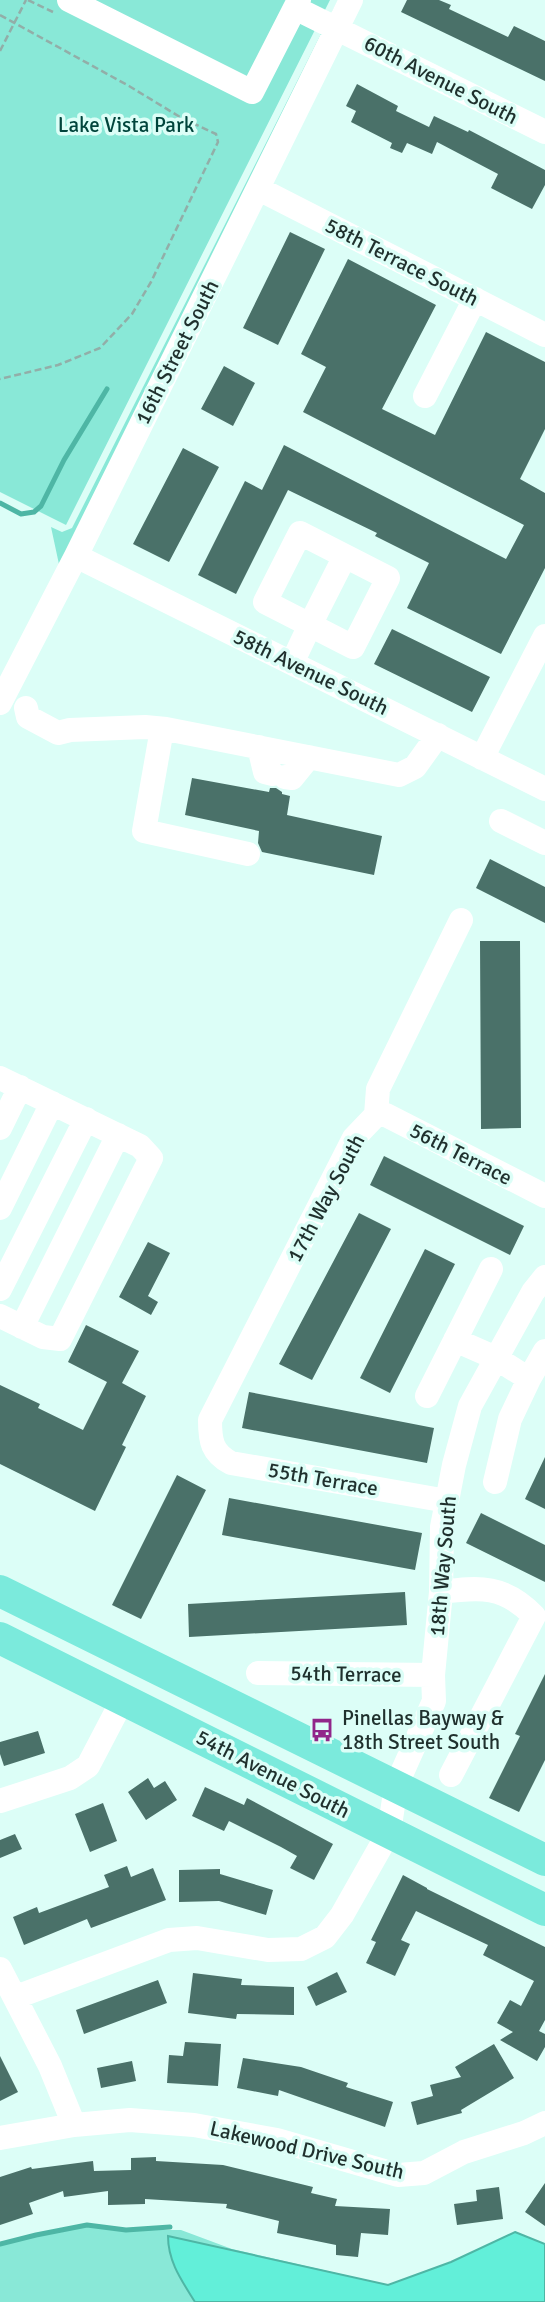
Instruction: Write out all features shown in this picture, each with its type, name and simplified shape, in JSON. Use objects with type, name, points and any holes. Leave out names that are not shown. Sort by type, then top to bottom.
[{"type":"main road","name":"54th Avenue South","points":[[0,1591],[545,1860]]},
{"type":"main road","name":"54th Avenue South","points":[[0,1638],[545,1910]]},
{"type":"street","points":[[69,0],[252,92],[297,4]]},
{"type":"street","name":"16th Street South","points":[[2,699],[76,556],[351,0]]},
{"type":"street","name":"60th Avenue South","points":[[297,4],[337,28],[545,132]]},
{"type":"street","name":"58th Terrace South","points":[[259,189],[545,335]]},
{"type":"street","points":[[425,396],[475,299]]},
{"type":"street","points":[[300,533],[388,578],[353,647],[310,625],[265,603],[300,533]]},
{"type":"street","name":"58th Avenue South","points":[[76,556],[545,789]]},
{"type":"street","points":[[292,663],[345,556]]},
{"type":"street","points":[[482,758],[545,636]]},
{"type":"street","points":[[2,699],[26,708],[28,718],[58,733],[70,730],[145,727],[162,729],[399,775],[415,767],[438,735]]},
{"type":"street","points":[[162,729],[144,831],[248,854]]},
{"type":"street","points":[[259,747],[265,772],[292,778],[309,757]]},
{"type":"street","points":[[501,821],[545,843]]},
{"type":"street","name":"17th Way South","points":[[211,1439],[210,1420],[354,1138],[376,1115],[378,1089],[461,920]]},
{"type":"street","points":[[0,1128],[10,1083],[86,1119],[118,1135],[140,1146],[151,1158],[60,1339],[21,1327],[118,1135]]},
{"type":"street","points":[[0,1208],[52,1103]]},
{"type":"street","name":"56th Terrace","points":[[376,1115],[386,1115],[545,1196]]},
{"type":"street","points":[[0,1289],[86,1119]]},
{"type":"street","points":[[427,1396],[491,1269]]},
{"type":"street","name":"18th Way South","points":[[389,1832],[396,1786],[433,1701],[441,1592],[442,1527],[470,1406],[533,1292],[545,1277]]},
{"type":"street","points":[[455,1339],[496,1358],[529,1378]]},
{"type":"street","points":[[495,1482],[510,1419],[545,1351]]},
{"type":"street","name":"55th Terrace","points":[[211,1439],[220,1457],[231,1464],[447,1501]]},
{"type":"street","points":[[441,1592],[483,1587],[517,1602],[534,1616],[451,1775]]},
{"type":"street","name":"54th Terrace","points":[[258,1673],[433,1675]]},
{"type":"street","points":[[0,1801],[70,1778],[88,1766],[123,1699]]},
{"type":"street","points":[[16,1997],[169,1940],[197,1938],[268,1950],[301,1950],[326,1937],[342,1915],[389,1832]]},
{"type":"street","points":[[0,1969],[50,2066],[74,2124]]},
{"type":"street","name":"Lakewood Drive South","points":[[0,2138],[74,2124],[130,2120],[194,2125],[277,2140],[398,2175],[424,2173],[464,2152],[535,2128]]},
{"type":"path","points":[[0,51],[26,0]]},
{"type":"path","points":[[0,15],[119,80],[180,117],[216,134],[218,142],[151,282],[132,314],[100,348],[58,365],[0,379]]},
{"type":"green space","name":"Lake Vista Park","points":[[0,0],[330,0],[66,525],[0,492]]},
{"type":"green space","points":[[338,0],[60,569],[51,527],[62,532],[72,528]]},
{"type":"green space","points":[[87,2225],[127,2230],[181,2230],[232,2249],[388,2285],[451,2262],[515,2232],[545,2244],[545,2302],[0,2302],[0,2244]]},
{"type":"shaded area","points":[[515,2232],[545,2244],[545,2302],[195,2302],[173,2263],[168,2236],[388,2285],[451,2262]]},
{"type":"building","points":[[407,0],[439,0],[451,5],[449,9],[508,37],[514,26],[545,41],[545,81],[401,12]]},
{"type":"building","points":[[357,84],[398,106],[396,111],[429,127],[434,116],[468,132],[469,130],[545,170],[545,185],[532,209],[491,188],[498,174],[437,142],[432,154],[407,143],[402,153],[390,148],[392,143],[351,122],[356,111],[346,106]]},
{"type":"building","points":[[290,232],[325,249],[278,345],[243,328]]},
{"type":"building","points":[[348,259],[436,305],[382,409],[435,435],[486,332],[545,362],[545,429],[520,479],[545,493],[545,568],[501,654],[407,608],[429,563],[375,536],[377,533],[288,490],[236,594],[198,575],[245,481],[262,490],[284,445],[506,559],[524,525],[303,412],[326,367],[301,354]]},
{"type":"building","points":[[224,366],[255,383],[233,426],[201,409]]},
{"type":"building","points":[[183,448],[219,467],[169,562],[133,544]]},
{"type":"building","points":[[392,629],[490,677],[472,712],[374,664]]},
{"type":"building","points":[[192,778],[269,792],[270,788],[276,788],[282,794],[290,796],[287,815],[382,836],[374,875],[262,852],[258,843],[259,831],[185,815]]},
{"type":"building","points":[[490,859],[545,887],[545,923],[476,888]]},
{"type":"building","points":[[480,941],[520,941],[521,1128],[481,1129]]},
{"type":"building","points":[[384,1156],[524,1226],[510,1255],[370,1185]]},
{"type":"building","points":[[359,1213],[391,1229],[312,1380],[279,1364]]},
{"type":"building","points":[[148,1242],[170,1253],[148,1296],[158,1302],[151,1315],[119,1297]]},
{"type":"building","points":[[425,1249],[455,1264],[390,1393],[360,1378]]},
{"type":"building","points":[[86,1325],[139,1351],[122,1383],[146,1396],[122,1445],[126,1447],[95,1511],[0,1464],[0,1385],[40,1404],[38,1408],[83,1430],[107,1382],[68,1362]]},
{"type":"building","points":[[249,1392],[434,1428],[427,1463],[242,1428]]},
{"type":"building","points":[[545,1457],[545,1509],[525,1499]]},
{"type":"building","points":[[177,1475],[206,1490],[141,1619],[112,1605]]},
{"type":"building","points":[[229,1498],[422,1533],[415,1570],[222,1535]]},
{"type":"building","points":[[481,1513],[545,1545],[545,1582],[466,1543]]},
{"type":"building","points":[[405,1592],[407,1625],[189,1637],[188,1604]]},
{"type":"building","points":[[545,1674],[545,1760],[519,1812],[489,1798],[520,1736],[515,1734]]},
{"type":"building","points":[[38,1731],[45,1753],[4,1766],[0,1742]]},
{"type":"building","points":[[148,1778],[154,1788],[165,1781],[177,1800],[146,1820],[128,1792]]},
{"type":"building","points":[[205,1787],[244,1805],[247,1798],[333,1844],[314,1880],[290,1868],[297,1856],[281,1847],[229,1821],[224,1831],[192,1816]]},
{"type":"building","points":[[103,1803],[117,1841],[90,1852],[75,1814]]},
{"type":"building","points":[[15,1834],[22,1849],[0,1858],[0,1840]]},
{"type":"building","points":[[127,1866],[131,1877],[153,1868],[166,1900],[91,1928],[87,1919],[24,1945],[13,1917],[37,1907],[39,1913],[109,1887],[104,1875]]},
{"type":"building","points":[[220,1869],[220,1874],[273,1890],[266,1915],[219,1901],[179,1902],[179,1870]]},
{"type":"building","points":[[403,1875],[545,1947],[545,2020],[539,2031],[545,2034],[545,2047],[537,2061],[500,2040],[513,2032],[497,2023],[510,2000],[521,2006],[534,1981],[483,1955],[488,1945],[416,1911],[401,1940],[410,1944],[395,1976],[366,1963],[376,1942],[371,1940]]},
{"type":"building","points":[[337,1972],[347,1992],[316,2006],[307,1987]]},
{"type":"building","points":[[193,1973],[242,1979],[241,1985],[294,1987],[294,2015],[237,2014],[236,2019],[188,2013]]},
{"type":"building","points":[[158,1980],[167,2003],[84,2034],[76,2010]]},
{"type":"building","points":[[185,2042],[221,2044],[218,2086],[167,2083],[169,2055],[183,2056]]},
{"type":"building","points":[[494,2044],[514,2078],[461,2110],[462,2113],[417,2125],[411,2102],[433,2096],[430,2085],[461,2077],[455,2067]]},
{"type":"building","points":[[0,2056],[18,2092],[0,2101]]},
{"type":"building","points":[[243,2058],[301,2067],[348,2083],[346,2087],[393,2102],[385,2127],[279,2090],[278,2096],[237,2088]]},
{"type":"building","points":[[132,2061],[136,2081],[101,2088],[97,2068]]},
{"type":"building","points":[[156,2157],[156,2161],[223,2165],[313,2187],[311,2193],[337,2199],[335,2206],[390,2209],[388,2235],[361,2233],[358,2257],[336,2255],[336,2245],[277,2233],[279,2221],[226,2208],[227,2204],[145,2199],[145,2204],[108,2205],[108,2191],[64,2197],[63,2191],[29,2203],[33,2214],[0,2225],[0,2177],[31,2167],[93,2161],[94,2171],[131,2170],[131,2158]]},
{"type":"building","points":[[545,2183],[545,2226],[525,2212]]},
{"type":"building","points":[[499,2187],[503,2219],[457,2225],[454,2204],[477,2201],[476,2190]]},
{"type":"waterway","points":[[0,503],[21,514],[34,512],[41,506],[64,460],[107,389]]},
{"type":"waterway","points":[[0,2244],[87,2225],[126,2230],[170,2227]]},
{"type":"place","name":"Pinellas Bayway & 18th Street South","points":[[322,1730]]}]
